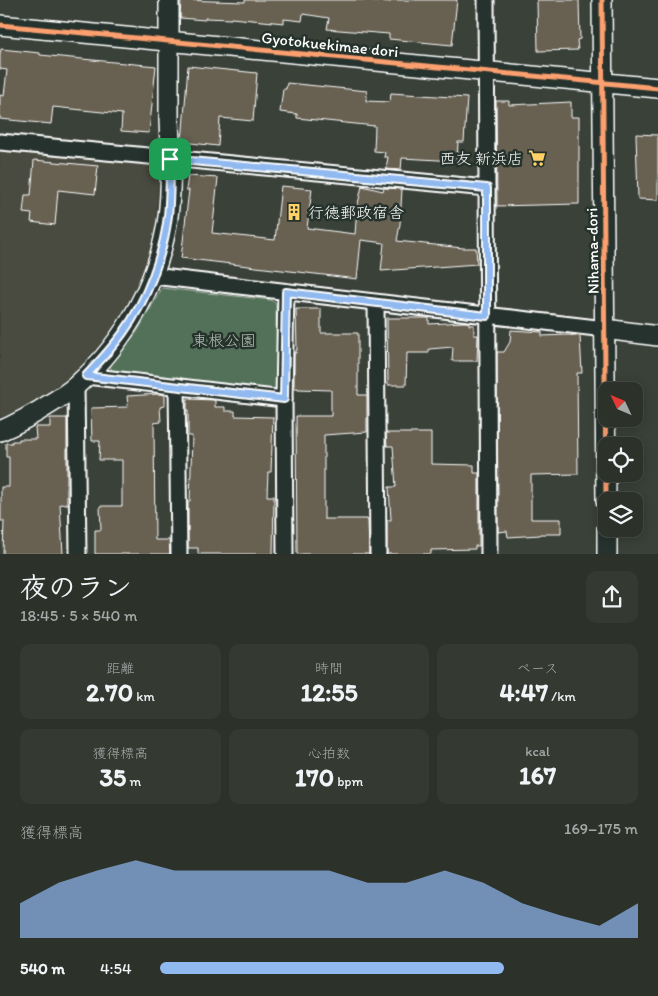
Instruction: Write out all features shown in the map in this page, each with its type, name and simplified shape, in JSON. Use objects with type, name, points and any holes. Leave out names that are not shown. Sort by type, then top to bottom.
[{"type":"street","points":[[0,431],[32,416],[81,381],[106,355],[124,331],[139,307],[153,276],[162,251],[170,190],[169,0]]},
{"type":"street","points":[[486,0],[489,554]]},
{"type":"street","name":"Nihama-dori","points":[[602,0],[606,492]]},
{"type":"street","name":"Gyotokuekimae dori","points":[[0,25],[658,88]]},
{"type":"street","points":[[0,142],[487,188]]},
{"type":"street","points":[[153,276],[658,336]]},
{"type":"street","points":[[285,554],[284,399],[286,292]]},
{"type":"street","points":[[376,303],[378,554]]},
{"type":"street","points":[[81,381],[177,386],[284,399]]},
{"type":"street","points":[[78,554],[81,381]]},
{"type":"street","points":[[177,386],[179,554]]},
{"type":"street","points":[[606,537],[607,554]]},
{"type":"shaded area","points":[[0,149],[154,165],[159,171],[155,226],[141,276],[127,306],[107,336],[74,373],[45,394],[8,415],[0,417]]},
{"type":"green space","name":"東根公園","points":[[162,288],[271,300],[276,304],[277,387],[271,390],[112,373],[110,365],[137,332]]},
{"type":"building","points":[[181,0],[245,2],[245,0],[364,0],[391,2],[391,0],[457,0],[452,45],[389,39],[389,34],[327,29],[329,18],[303,14],[302,21],[284,19],[284,23],[231,18],[205,18],[205,20],[180,18]]},
{"type":"building","points":[[537,0],[579,0],[580,39],[577,40],[578,50],[538,51]]},
{"type":"building","points":[[1,49],[40,53],[40,55],[156,66],[149,133],[121,131],[122,114],[53,107],[51,124],[0,119],[0,95],[4,96],[7,70],[0,69]]},
{"type":"building","points":[[188,66],[257,73],[253,121],[220,118],[218,146],[182,142]]},
{"type":"building","points":[[287,83],[367,91],[366,101],[390,102],[391,93],[467,98],[464,142],[458,142],[457,161],[402,158],[401,170],[386,169],[388,157],[384,157],[385,152],[374,151],[375,126],[297,118],[297,114],[280,112],[283,89],[286,89]]},
{"type":"building","name":"西友 新浜店","points":[[496,101],[509,101],[509,105],[571,102],[571,117],[579,117],[579,204],[497,206]]},
{"type":"building","points":[[636,134],[658,135],[658,200],[638,199]]},
{"type":"building","points":[[34,160],[98,166],[95,194],[58,190],[55,225],[31,222],[32,214],[23,213],[25,195],[31,195]]},
{"type":"building","name":"行徳郵政宿舎","points":[[188,176],[218,178],[212,233],[275,240],[281,186],[312,189],[307,228],[355,234],[357,208],[362,186],[383,191],[384,188],[402,189],[397,241],[476,248],[477,264],[381,271],[384,243],[361,240],[357,279],[181,258],[189,190],[186,190]]},
{"type":"building","points":[[296,309],[321,309],[321,333],[358,333],[358,395],[367,395],[367,432],[324,435],[324,519],[367,519],[369,554],[297,554],[296,416],[331,416],[331,390],[294,388],[294,353],[297,350]]},
{"type":"building","points":[[387,318],[429,318],[429,324],[469,322],[469,325],[474,325],[474,335],[478,335],[477,361],[452,361],[453,347],[429,349],[429,353],[407,353],[406,385],[388,385]]},
{"type":"building","points":[[511,330],[542,332],[542,336],[580,336],[582,373],[577,373],[578,474],[531,475],[531,519],[561,519],[561,534],[508,537],[507,531],[498,532],[497,352],[504,352],[510,342]]},
{"type":"building","points":[[165,395],[165,406],[160,407],[161,422],[154,423],[155,540],[169,540],[170,554],[95,554],[95,530],[101,530],[100,506],[122,506],[122,460],[99,460],[100,441],[92,441],[91,408],[128,407],[127,396]]},
{"type":"building","points":[[187,399],[215,400],[215,407],[225,407],[225,411],[235,411],[235,416],[273,417],[271,472],[268,472],[267,496],[274,496],[273,554],[198,554],[198,548],[188,548],[188,501],[190,501],[192,436],[188,436]]},
{"type":"building","points":[[50,418],[67,418],[67,505],[60,504],[63,554],[3,554],[4,521],[1,521],[1,487],[9,487],[9,457],[6,457],[6,443],[19,441],[19,439],[36,439],[35,427],[50,427]]},
{"type":"building","points":[[386,433],[431,433],[431,464],[474,465],[474,473],[479,473],[479,546],[475,546],[475,549],[431,550],[431,554],[387,554],[387,520],[391,520],[389,487],[396,487],[393,446],[387,446]]},
{"type":"cycle path","points":[[602,0],[606,492]]},
{"type":"cycle path","points":[[0,25],[658,88]]},
{"type":"place","name":"西友 新浜店","points":[[537,158]]},
{"type":"place","name":"行徳郵政宿舎","points":[[294,212]]},
{"type":"route","points":[[170,159],[487,188],[487,316],[286,292],[284,399],[86,376],[106,355],[124,331],[139,307],[153,276],[162,251],[168,216],[170,159]]}]
